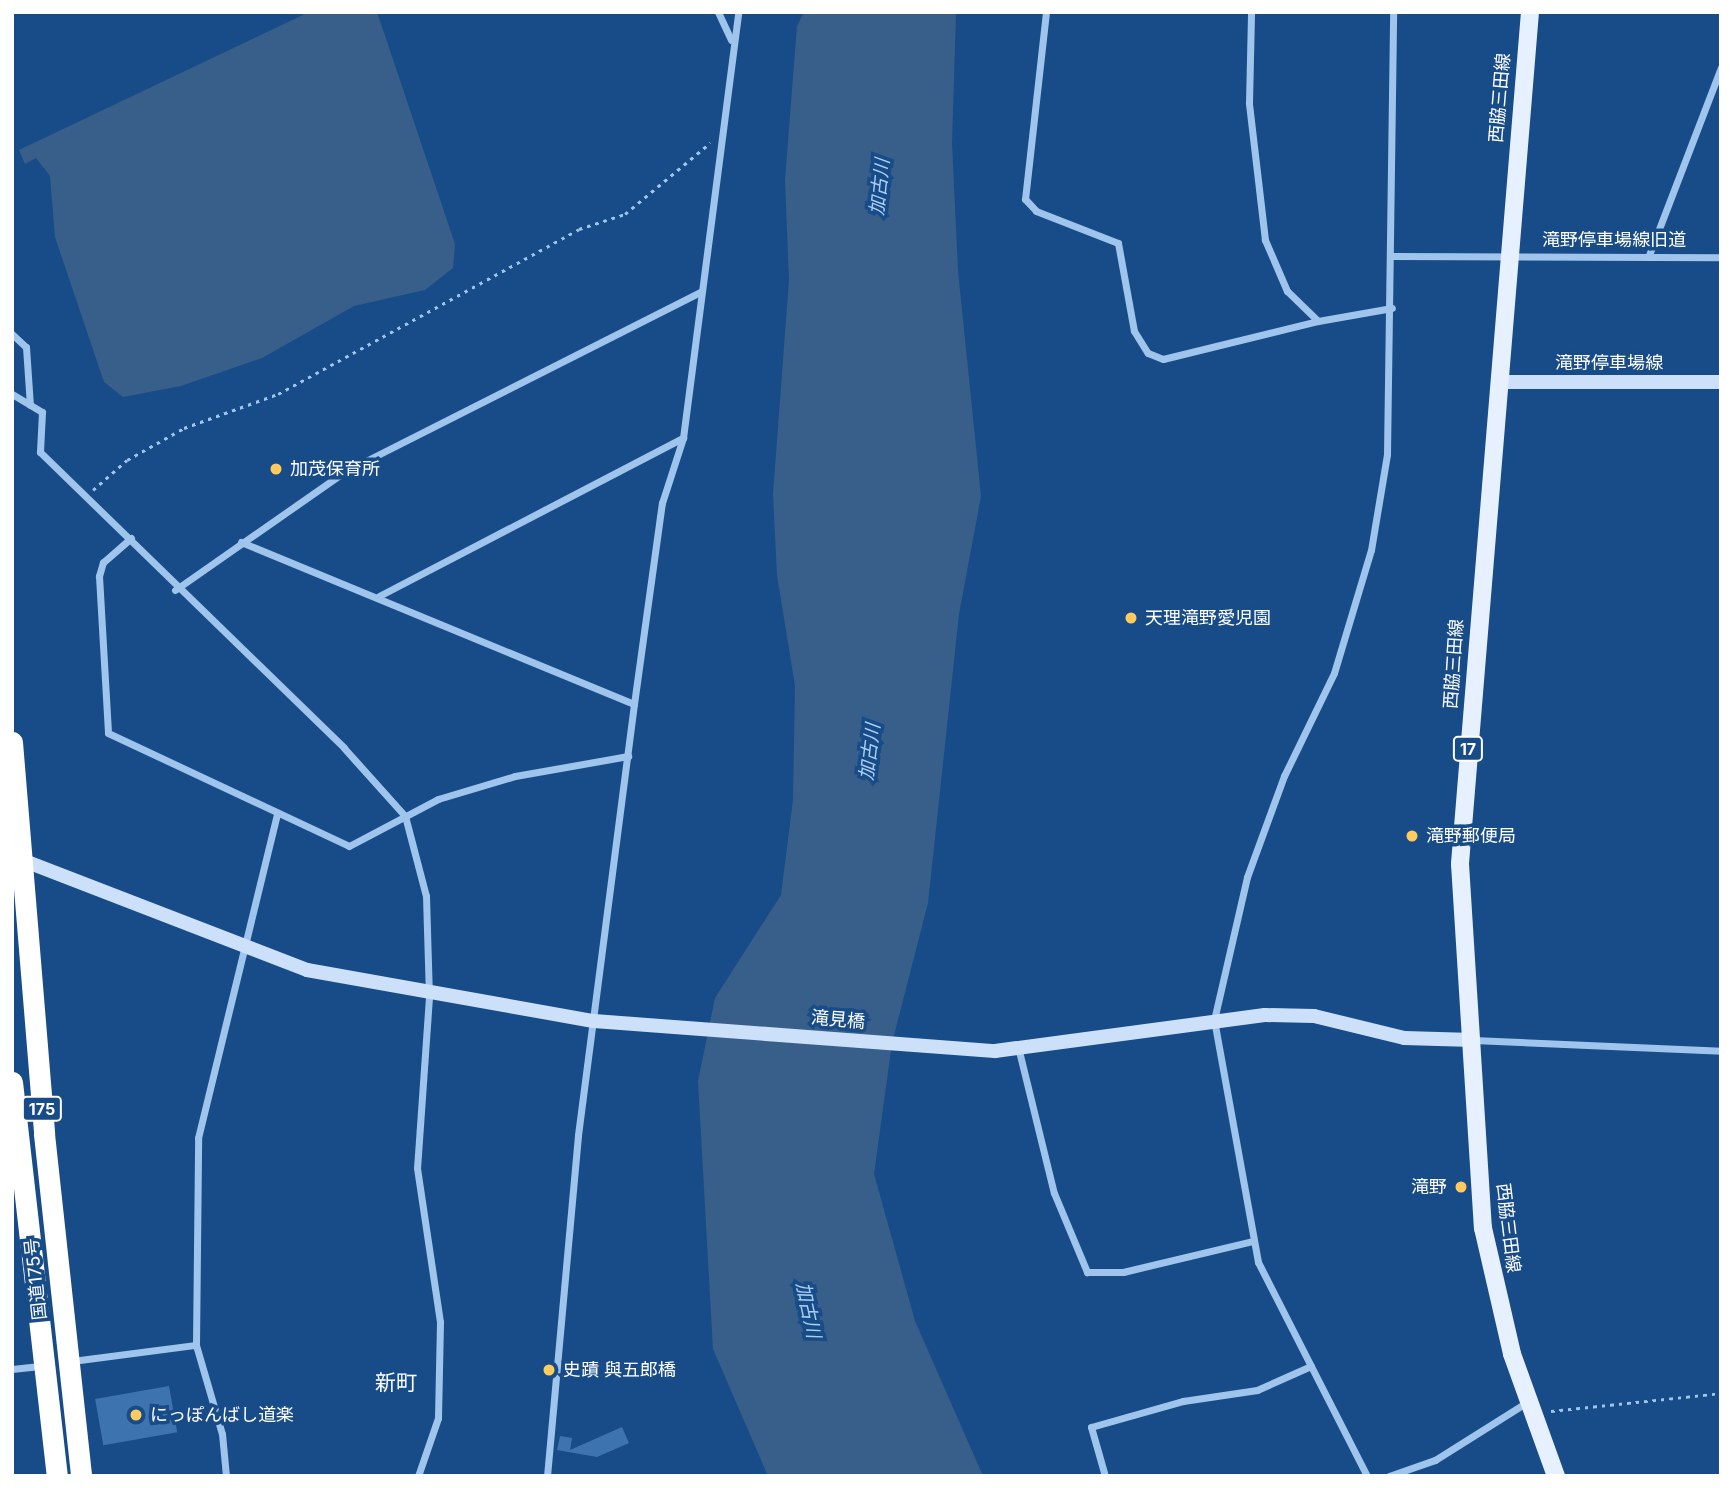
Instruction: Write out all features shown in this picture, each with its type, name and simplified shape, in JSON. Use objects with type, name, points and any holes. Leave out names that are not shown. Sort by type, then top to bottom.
[{"type":"highway","name":"国道175号","points":[[12,742],[16,857],[81,1476]]},
{"type":"highway","name":"国道175号","points":[[12,1082],[41,1366],[57,1476]]},
{"type":"main road","name":"西脇三田線","points":[[1530,12],[1506,256],[1460,864],[1483,1228],[1512,1354],[1556,1476]]},
{"type":"street","points":[[718,12],[732,40]]},
{"type":"street","points":[[547,1476],[555,1369],[594,1021],[634,704],[662,503],[682,438],[732,40],[738,12]]},
{"type":"street","points":[[1046,12],[1025,199],[1036,212],[1118,243],[1134,331],[1148,353],[1180,358],[1318,320],[1392,308]]},
{"type":"street","points":[[1251,12],[1249,103],[1265,240],[1287,291],[1318,320]]},
{"type":"street","points":[[1367,1476],[1311,1366],[1253,1241],[1214,1020],[1247,877],[1284,776],[1334,673],[1371,550],[1387,454],[1392,308],[1393,12]]},
{"type":"street","points":[[1649,256],[1721,67]]},
{"type":"street","name":"滝野停車場線旧道","points":[[1391,256],[1721,257]]},
{"type":"street","points":[[175,590],[344,472],[702,291]]},
{"type":"street","points":[[12,334],[26,347],[30,405]]},
{"type":"street","name":"滝野停車場線","points":[[1498,383],[1721,382]]},
{"type":"street","points":[[12,394],[42,412],[40,452],[89,495],[131,538],[175,590],[344,748],[405,816],[426,896],[429,997],[417,1168],[440,1322],[441,1391],[418,1476]]},
{"type":"street","points":[[379,596],[682,438]]},
{"type":"street","points":[[131,538],[103,562],[99,576],[108,733],[277,815],[349,846],[438,799],[515,776],[628,756]]},
{"type":"street","points":[[241,542],[379,596],[499,653],[634,704]]},
{"type":"street","points":[[226,1476],[222,1434],[196,1345],[198,1138],[277,815]]},
{"type":"street","name":"滝見橋","points":[[16,857],[307,970],[429,997],[594,1021],[995,1051],[1019,1051],[1214,1020],[1314,1016],[1404,1038],[1473,1040]]},
{"type":"street","points":[[1473,1040],[1721,1051]]},
{"type":"street","points":[[1019,1051],[1054,1193],[1087,1272],[1123,1272],[1253,1241]]},
{"type":"street","points":[[67,1361],[196,1345]]},
{"type":"street","points":[[12,1369],[41,1366]]},
{"type":"street","points":[[1105,1476],[1091,1427],[1183,1401],[1257,1390],[1311,1366]]},
{"type":"street","points":[[1390,1476],[1435,1460],[1533,1407]]},
{"type":"path","points":[[89,495],[127,460],[184,428],[278,394],[579,229],[625,214],[720,133]]},
{"type":"path","points":[[1533,1407],[1721,1393]]},
{"type":"water","points":[[309,12],[377,12],[455,244],[453,268],[425,290],[354,306],[262,358],[181,386],[123,397],[104,382],[55,237],[50,176],[36,158],[25,164],[19,150]]},
{"type":"water","name":"加古川","points":[[804,12],[956,12],[952,143],[958,271],[981,496],[959,614],[928,903],[892,1043],[874,1174],[915,1321],[983,1476],[768,1476],[713,1349],[698,1081],[715,998],[781,895],[793,800],[795,686],[777,575],[773,494],[789,280],[785,180],[797,26]]},
{"type":"building","name":"にっぽんばし道楽","points":[[169,1386],[177,1432],[103,1445],[95,1399]]},
{"type":"building","points":[[622,1427],[629,1443],[597,1457],[557,1450],[560,1436],[572,1438],[570,1450]]},
{"type":"place","name":"加茂保育所","points":[[276,469]]},
{"type":"place","name":"天理滝野愛児園","points":[[1131,618]]},
{"type":"place","name":"滝野郵便局","points":[[1412,836]]},
{"type":"place","name":"滝野","points":[[1461,1187]]},
{"type":"place","name":"史蹟 與五郎橋","points":[[549,1370]]},
{"type":"place","name":"にっぽんばし道楽","points":[[136,1415]]},
{"type":"district","name":"新町","points":[[396,1383]]}]
